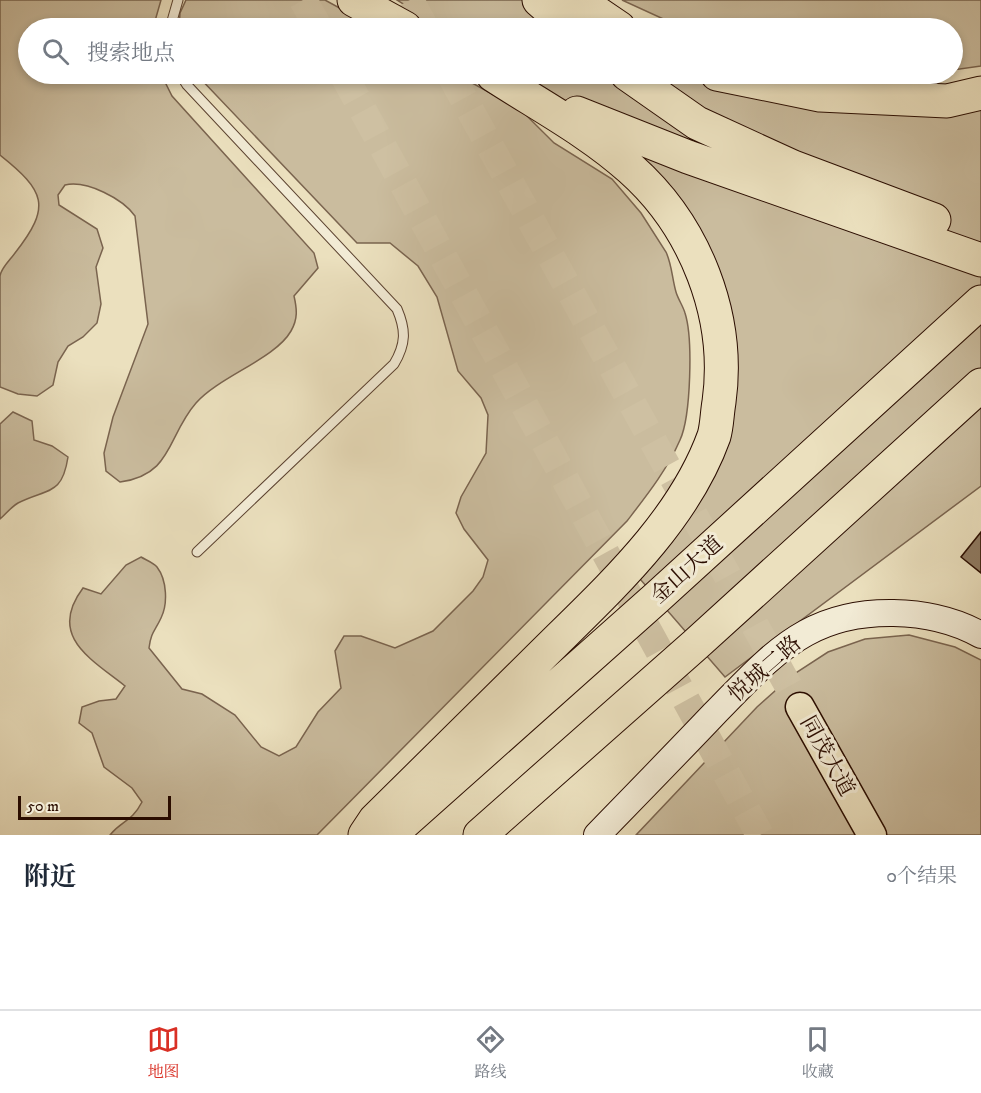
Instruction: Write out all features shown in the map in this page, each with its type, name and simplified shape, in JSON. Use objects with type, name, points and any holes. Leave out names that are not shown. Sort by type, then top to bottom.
[{"type":"highway","points":[[354,0],[387,18]]},
{"type":"highway","points":[[539,0],[560,18]]},
{"type":"highway","points":[[578,0],[604,18]]},
{"type":"highway","points":[[365,835],[375,820],[627,569],[683,498],[714,435],[722,376],[718,325],[704,276],[686,234],[660,200],[631,169],[591,138],[507,84]]},
{"type":"highway","points":[[514,84],[596,122],[668,149],[972,245]]},
{"type":"highway","points":[[641,84],[697,123],[972,245]]},
{"type":"highway","points":[[766,84],[820,95],[947,101],[981,93]]},
{"type":"highway","name":"金山大道","points":[[390,835],[654,600],[981,302]]},
{"type":"highway","points":[[480,835],[695,645],[981,385]]},
{"type":"main road","name":"同茂大道","points":[[800,707],[872,835]]},
{"type":"street","name":"悦城二路","points":[[597,835],[758,670],[806,633],[850,616],[901,613],[963,625],[981,635]]},
{"type":"lane","points":[[173,18],[178,0]]},
{"type":"lane","points":[[186,84],[397,309],[403,324],[405,339],[394,364],[197,552]]},
{"type":"shaded area","points":[[0,0],[161,0],[156,18],[18,18],[18,84],[166,84],[172,96],[314,253],[318,268],[294,296],[296,318],[291,331],[273,350],[206,393],[187,416],[160,463],[137,478],[120,482],[106,471],[104,453],[113,417],[148,324],[135,216],[122,203],[104,192],[84,185],[65,185],[58,195],[59,205],[97,229],[103,248],[96,267],[101,304],[97,323],[83,337],[68,346],[58,362],[53,385],[37,396],[18,394],[0,387],[0,276],[35,223],[38,200],[27,179],[0,155]]},
{"type":"shaded area","points":[[186,0],[325,0],[358,18],[180,18]]},
{"type":"shaded area","points":[[397,0],[554,0],[581,18],[425,18]]},
{"type":"shaded area","points":[[622,0],[981,0],[981,66],[963,69],[963,18],[661,18]]},
{"type":"shaded area","points":[[206,84],[474,84],[521,110],[554,143],[612,179],[641,213],[666,252],[676,292],[688,325],[689,396],[680,440],[669,462],[627,521],[317,835],[110,835],[134,814],[142,802],[132,788],[104,767],[92,733],[79,723],[82,707],[99,701],[116,699],[125,686],[87,656],[72,633],[70,620],[73,605],[83,588],[101,594],[126,565],[141,557],[154,564],[163,578],[165,599],[163,612],[152,635],[149,648],[182,689],[202,694],[235,715],[261,747],[279,756],[296,747],[318,712],[341,688],[335,651],[344,636],[361,636],[395,648],[433,631],[473,591],[483,577],[488,560],[464,529],[456,513],[461,497],[486,453],[488,415],[481,398],[458,371],[437,297],[418,266],[390,243],[357,243]]},
{"type":"shaded area","points":[[525,84],[742,84],[981,106],[981,486],[725,677],[640,579],[707,479],[715,267],[651,165]]},
{"type":"shaded area","points":[[13,412],[32,421],[34,440],[52,446],[68,457],[62,479],[57,485],[18,503],[0,519],[0,424]]},
{"type":"shaded area","points":[[909,635],[955,647],[981,660],[981,835],[636,835],[757,707],[794,674],[828,652],[865,639]]},
{"type":"building","points":[[981,532],[981,573],[961,557]]},
{"type":"tunnel","points":[[303,0],[313,18]]},
{"type":"tunnel","points":[[410,0],[420,18]]},
{"type":"tunnel","points":[[348,84],[760,835]]},
{"type":"tunnel","points":[[456,84],[800,707]]}]
